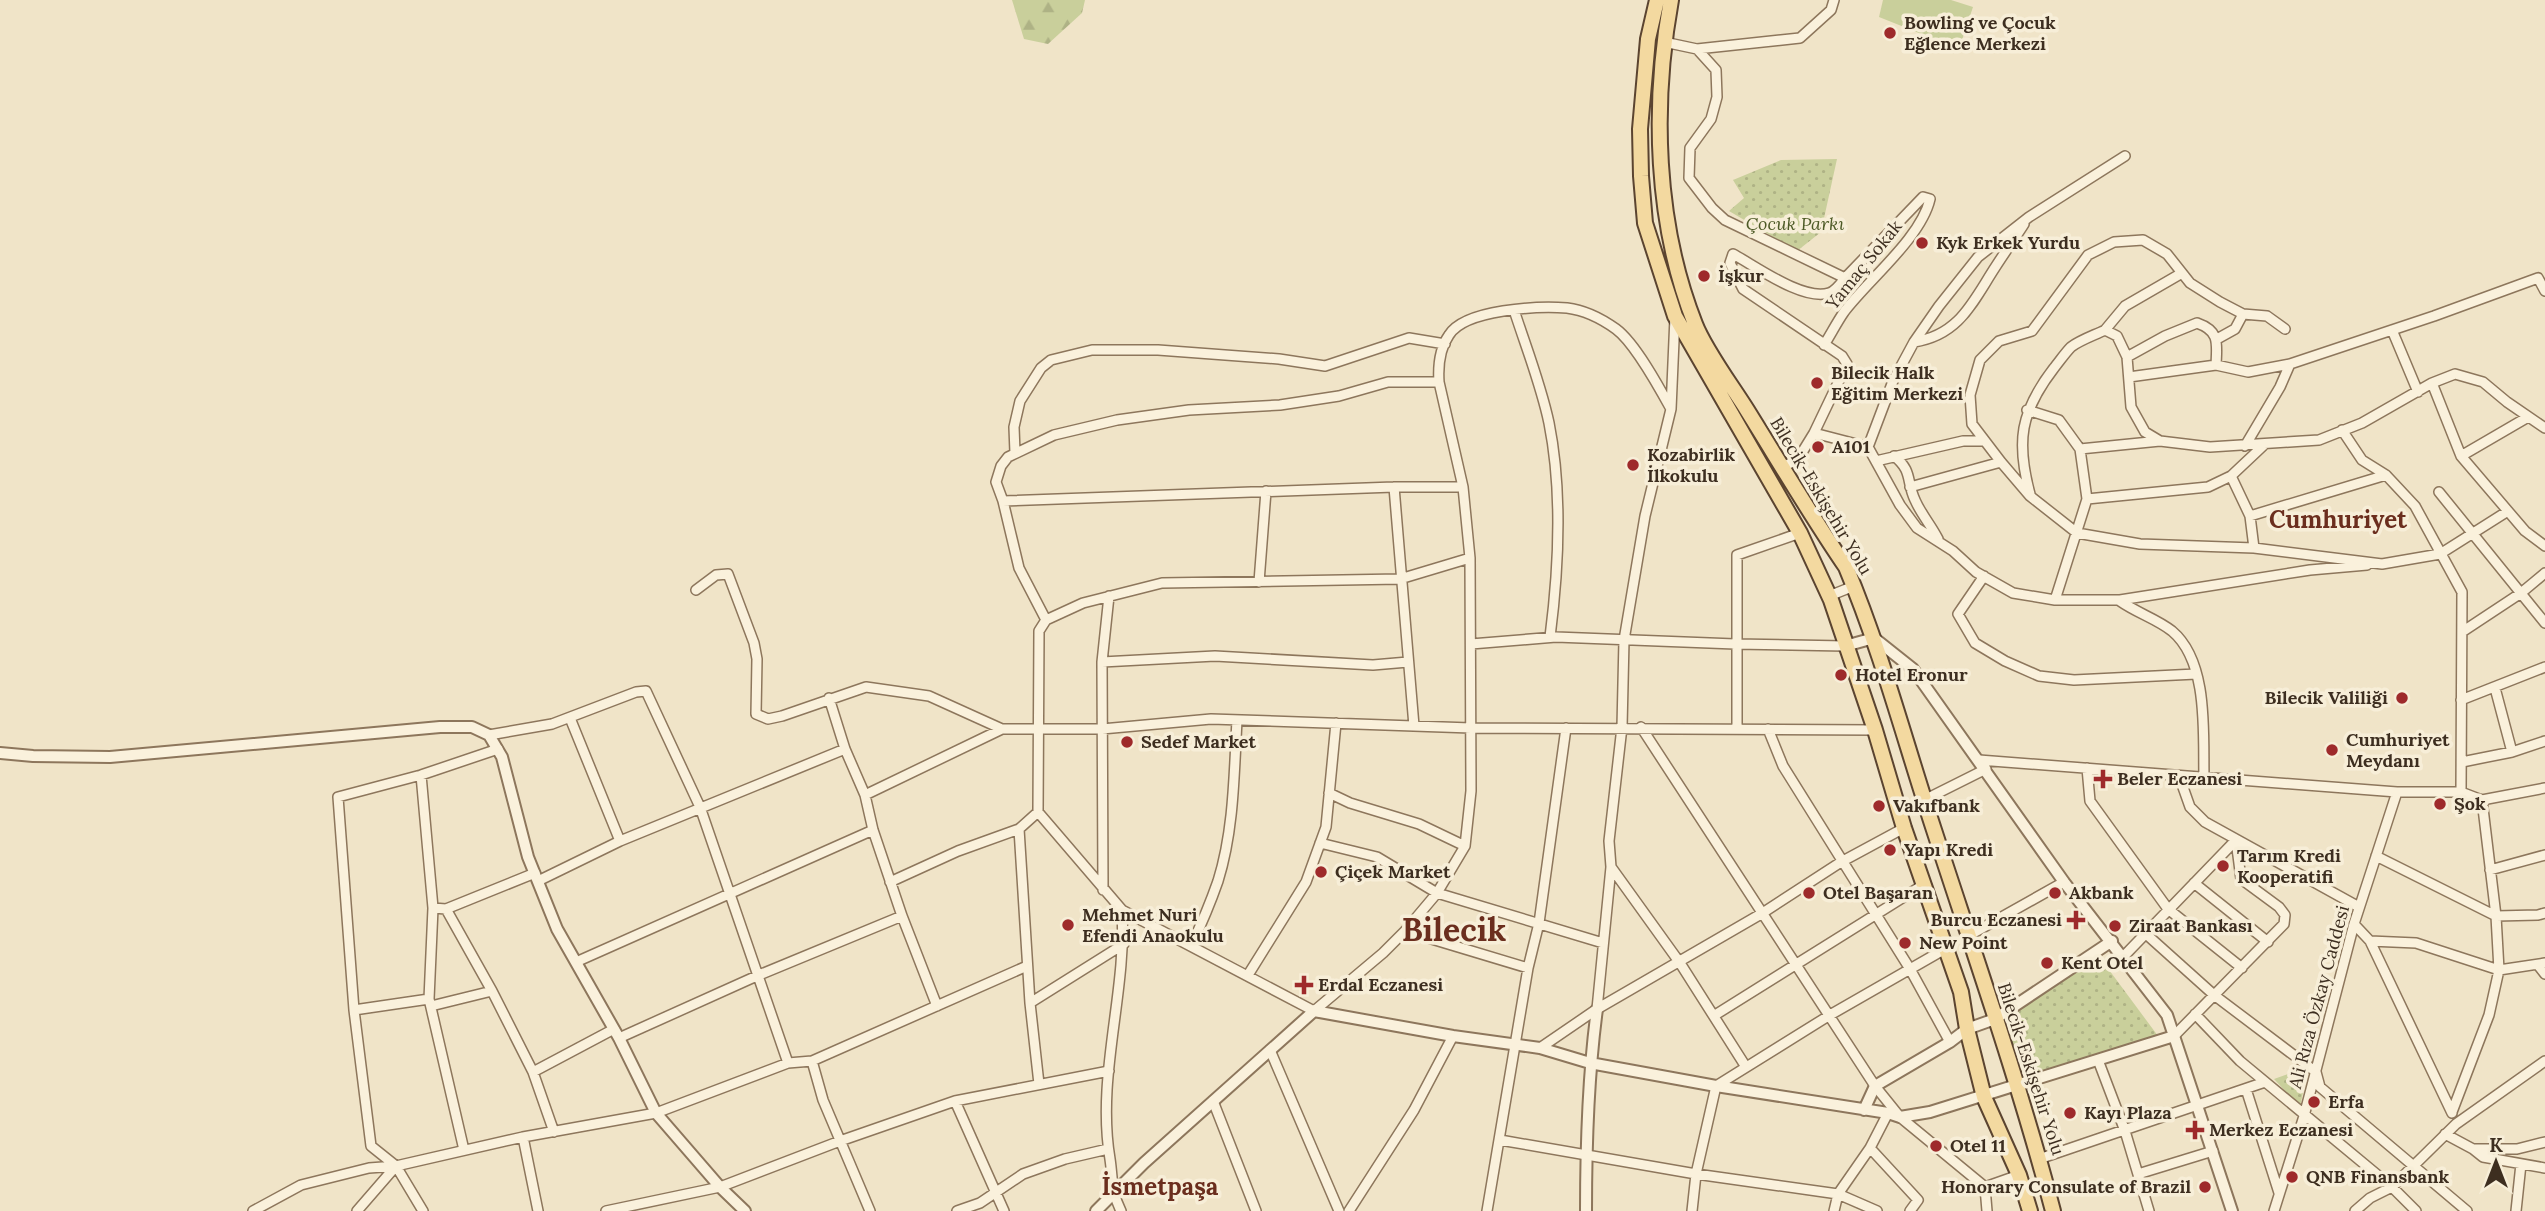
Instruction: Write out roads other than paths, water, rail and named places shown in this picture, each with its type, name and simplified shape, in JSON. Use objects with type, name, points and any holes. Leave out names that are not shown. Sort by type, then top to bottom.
[{"type":"main road","name":"Bilecik-Eskişehir Yolu","points":[[1657,0],[1648,39],[1642,103],[1641,176],[1645,223],[1675,316],[1800,533],[1829,596],[1875,730],[1904,828],[1961,992],[1984,1097],[2019,1175],[2030,1211]]},
{"type":"main road","name":"Bilecik-Eskişehir Yolu","points":[[1671,0],[1660,88],[1663,178],[1675,260],[1696,326],[1846,567],[1854,586],[1874,638],[2018,1086],[2053,1211]]},
{"type":"street","points":[[1664,43],[1697,49],[1800,38],[1831,10],[1834,0]]},
{"type":"street","points":[[1697,49],[1716,70],[1717,97],[1711,119],[1690,148],[1689,178],[1725,220],[1845,278],[1832,292],[1814,295],[1787,284],[1734,254],[1730,263],[1743,289],[1842,356],[1847,364],[1814,433],[1798,459],[1783,467]]},
{"type":"street","points":[[1868,447],[1894,381],[1914,342],[1979,257],[2029,217],[2124,156]]},
{"type":"street","name":"Yamaç Sokak","points":[[1824,345],[1845,312],[1896,254],[1927,211],[1930,199],[1923,197],[1845,278]]},
{"type":"street","points":[[1914,342],[1931,340],[1956,325],[2029,217]]},
{"type":"street","points":[[2286,330],[2267,316],[2243,313],[2190,283],[2167,254],[2143,240],[2114,242],[2088,255],[2032,331],[1999,341],[1980,360],[1970,395],[1972,424],[2030,496],[2077,533],[2140,544],[2254,548],[2382,564]]},
{"type":"street","points":[[2030,496],[2022,463],[2022,439],[2027,410],[2042,383],[2072,347],[2105,330],[2125,306],[2182,273]]},
{"type":"street","points":[[2129,377],[2216,365],[2248,372],[2290,364],[2538,278],[2545,291]]},
{"type":"street","points":[[1096,1211],[1213,1101],[1383,953],[1437,893],[1465,846],[1471,791],[1470,558],[1462,487],[1439,382],[1438,364],[1449,334],[1470,319],[1514,310],[1568,308],[1593,315],[1618,330],[1649,369],[1671,409]]},
{"type":"street","points":[[1514,310],[1549,423],[1554,461],[1558,510],[1557,581],[1550,637]]},
{"type":"street","points":[[2217,339],[2235,329],[2243,313]]},
{"type":"street","points":[[1586,1211],[1590,1063],[1611,867],[1609,841],[1622,727],[1624,640],[1645,516],[1671,409],[1675,316]]},
{"type":"street","points":[[2127,357],[2165,336],[2197,323],[2208,327],[2217,339],[2216,365]]},
{"type":"street","points":[[2105,330],[2117,336],[2127,357],[2132,407],[2145,432],[2160,441]]},
{"type":"street","points":[[2392,330],[2418,392]]},
{"type":"street","points":[[1015,453],[1014,427],[1020,401],[1041,368],[1051,360],[1092,351],[1158,350],[1279,359],[1325,366],[1409,338],[1446,344]]},
{"type":"street","points":[[2245,446],[2280,387],[2290,364]]},
{"type":"street","points":[[2080,449],[2160,441],[2210,447],[2319,440],[2362,423],[2432,383],[2455,374],[2483,382],[2545,428]]},
{"type":"street","points":[[1046,620],[1018,568],[996,482],[1001,466],[1008,457],[1054,435],[1117,420],[1189,410],[1280,405],[1339,396],[1388,382],[1439,382]]},
{"type":"street","points":[[2432,383],[2462,456],[2525,531],[2545,546]]},
{"type":"street","points":[[2027,410],[2059,421],[2080,449],[2087,499],[2055,600]]},
{"type":"street","points":[[2462,456],[2528,417]]},
{"type":"street","points":[[2342,430],[2362,460],[2386,475],[2415,506],[2462,592],[2461,792]]},
{"type":"street","points":[[1814,433],[1868,447],[1900,505],[1917,528],[1939,541],[1984,576],[2013,593],[2055,600],[2120,600],[2310,570],[2382,564],[2441,554],[2508,511]]},
{"type":"street","points":[[1877,461],[1963,442],[1984,441]]},
{"type":"street","points":[[2087,499],[2208,487],[2231,476],[2265,444]]},
{"type":"street","points":[[1894,456],[1904,464],[1910,476],[1910,487],[1916,502],[1939,541]]},
{"type":"street","points":[[1910,487],[2001,462]]},
{"type":"street","points":[[2250,516],[2386,475]]},
{"type":"street","points":[[2231,476],[2250,516],[2254,548]]},
{"type":"street","points":[[1394,487],[1414,726]]},
{"type":"street","points":[[1003,501],[1462,487]]},
{"type":"street","points":[[1259,582],[1266,491]]},
{"type":"street","points":[[2439,492],[2545,622]]},
{"type":"street","points":[[1737,728],[1737,555],[1800,533]]},
{"type":"street","points":[[1470,558],[1400,579],[1162,583],[1083,603],[1046,620],[1039,631],[1038,812],[1122,911],[1314,1011],[1453,1036],[1540,1048],[1590,1063],[1900,1117],[1984,1097],[2175,1036],[2284,924],[2285,915],[2279,907],[2241,879],[2236,840]]},
{"type":"street","points":[[2462,632],[2521,593],[2545,573]]},
{"type":"street","points":[[696,590],[716,575],[728,574],[754,643],[757,659],[755,714],[768,719],[782,716],[866,687],[929,696],[1002,729]]},
{"type":"street","points":[[1984,576],[1958,614],[1975,643],[2005,661],[2039,676],[2074,680],[2196,674]]},
{"type":"street","points":[[1829,596],[1854,586]]},
{"type":"street","points":[[1103,890],[1102,662],[1109,596]]},
{"type":"street","points":[[2120,600],[2137,613],[2174,633],[2192,659],[2202,694],[2204,778]]},
{"type":"street","points":[[1471,644],[1550,637],[1735,645],[1845,646],[1874,638],[1913,669],[2064,882],[2167,1015],[2232,1211]]},
{"type":"street","points":[[1102,662],[1215,656],[1373,665],[1408,662]]},
{"type":"street","points":[[2461,700],[2545,667]]},
{"type":"street","points":[[2495,688],[2512,752]]},
{"type":"street","points":[[489,735],[570,718],[636,692],[646,691],[700,807],[789,1063]]},
{"type":"street","points":[[829,698],[845,749],[865,795],[890,882],[937,1006]]},
{"type":"street","points":[[570,718],[620,841]]},
{"type":"street","points":[[865,795],[1002,729],[1102,729],[1211,719],[1471,728],[1875,730]]},
{"type":"street","points":[[1191,946],[1219,879],[1227,843],[1233,800],[1237,720]]},
{"type":"street","points":[[1248,975],[1306,881],[1326,827],[1336,723]]},
{"type":"street","points":[[0,753],[110,757],[440,727],[472,727],[489,735],[502,757],[528,857],[557,929],[617,1033],[656,1113],[720,1187],[745,1211]]},
{"type":"street","points":[[1641,727],[1875,1086],[1900,1117],[1984,1187],[1987,1211]]},
{"type":"street","points":[[1488,1211],[1528,968],[1539,923],[1566,728]]},
{"type":"street","points":[[1768,729],[1783,766],[1910,969],[1951,1042]]},
{"type":"street","points":[[2462,762],[2512,752],[2545,741]]},
{"type":"street","points":[[423,1211],[396,1166],[371,1146],[354,1010],[338,797],[421,775],[498,749]]},
{"type":"street","points":[[433,908],[446,909],[536,877],[845,749]]},
{"type":"street","points":[[1924,800],[1982,765],[2087,768],[2397,792],[2461,792],[2482,800],[2545,788]]},
{"type":"street","points":[[2087,768],[2090,801],[2168,909],[2242,968]]},
{"type":"street","points":[[421,775],[433,908],[430,1002],[464,1150]]},
{"type":"street","points":[[2179,776],[2190,807],[2205,822],[2359,907]]},
{"type":"street","name":"Ali Rıza Özkay Caddesi","points":[[2274,1211],[2304,1116],[2354,924],[2397,792]]},
{"type":"street","points":[[1329,793],[1350,803],[1419,824],[1465,846]]},
{"type":"street","points":[[2452,1112],[2489,1015],[2499,970],[2496,916],[2482,800]]},
{"type":"street","points":[[890,882],[958,851],[1019,829],[1038,812]]},
{"type":"street","points":[[1540,1048],[1597,1009],[1761,914],[1841,862],[1904,828]]},
{"type":"street","points":[[1019,829],[1027,966],[1039,1084]]},
{"type":"street","points":[[576,962],[873,830]]},
{"type":"street","points":[[2123,957],[2236,840]]},
{"type":"street","points":[[1320,843],[1377,857],[1437,893],[1603,943]]},
{"type":"street","points":[[2490,870],[2545,855]]},
{"type":"street","points":[[2376,856],[2496,916],[2545,913]]},
{"type":"street","points":[[1611,867],[1715,1015],[1746,1067]]},
{"type":"street","points":[[1968,936],[2064,882]]},
{"type":"street","points":[[2194,883],[2268,942]]},
{"type":"street","points":[[1715,1015],[1923,885]]},
{"type":"street","points":[[446,909],[533,1072],[554,1132]]},
{"type":"street","points":[[1121,1211],[1113,1194],[1108,1149],[1109,1071],[1124,944],[1122,911]]},
{"type":"street","points":[[533,1072],[617,1033],[902,916]]},
{"type":"street","points":[[2354,924],[2370,941],[2456,1125]]},
{"type":"street","points":[[1405,931],[1528,968]]},
{"type":"street","points":[[2146,934],[2214,995],[2316,1072],[2320,1087],[2468,1211]]},
{"type":"street","points":[[2370,941],[2416,943],[2499,970],[2542,964],[2545,974]]},
{"type":"street","points":[[1864,1110],[1875,1086],[1951,1042],[1967,1029],[1995,1020],[2112,942]]},
{"type":"street","points":[[1030,1003],[1124,944]]},
{"type":"street","points":[[1692,1211],[1696,1174],[1716,1086],[1830,1015],[1945,949]]},
{"type":"street","points":[[253,1211],[301,1185],[369,1168],[396,1166],[523,1137],[656,1113],[789,1063],[812,1061],[1027,966]]},
{"type":"street","points":[[354,1010],[430,1002],[492,991]]},
{"type":"street","points":[[2195,1014],[2240,1061],[2392,1187],[2416,1211]]},
{"type":"street","points":[[1349,1211],[1414,1110],[1453,1036]]},
{"type":"street","points":[[1270,1050],[1339,1211]]},
{"type":"street","points":[[2098,1060],[2125,1131],[2149,1211]]},
{"type":"street","points":[[2355,1211],[2370,1198],[2392,1187],[2456,1125],[2545,1060]]},
{"type":"street","points":[[812,1061],[823,1100],[870,1211]]},
{"type":"street","points":[[606,1211],[720,1187],[955,1101],[1109,1071]]},
{"type":"street","points":[[2039,1159],[2265,1082]]},
{"type":"street","points":[[2246,1089],[2279,1194]]},
{"type":"street","points":[[955,1101],[1003,1211]]},
{"type":"street","points":[[1213,1101],[1256,1211]]},
{"type":"street","points":[[1834,1211],[1838,1194],[1870,1148],[1888,1113]]},
{"type":"street","points":[[2445,1134],[2483,1157],[2545,1168]]},
{"type":"street","points":[[523,1137],[538,1211]]},
{"type":"street","points":[[1500,1140],[1696,1174],[1838,1194],[1877,1211]]},
{"type":"street","points":[[2473,1149],[2517,1149],[2545,1142]]},
{"type":"street","points":[[1870,1148],[1918,1200],[1910,1211]]},
{"type":"street","points":[[957,1211],[981,1202],[1023,1174],[1065,1159],[1108,1149]]},
{"type":"street","points":[[2138,1174],[2213,1151]]},
{"type":"street","points":[[2516,1211],[2521,1164]]},
{"type":"street","points":[[357,1211],[396,1166]]},
{"type":"street","points":[[1984,1187],[2019,1175]]},
{"type":"place","name":"Bowling ve Çocuk Eğlence Merkezi","points":[[1890,33]]},
{"type":"place","name":"Kyk Erkek Yurdu","points":[[1922,243]]},
{"type":"place","name":"İşkur","points":[[1704,276]]},
{"type":"place","name":"Bilecik Halk Eğitim Merkezi","points":[[1817,383]]},
{"type":"place","name":"A101","points":[[1818,447]]},
{"type":"place","name":"Kozabirlik İlkokulu","points":[[1633,465]]},
{"type":"place","name":"Hotel Eronur","points":[[1841,675]]},
{"type":"place","name":"Bilecik Valiliği","points":[[2402,698]]},
{"type":"place","name":"Sedef Market","points":[[1127,742]]},
{"type":"place","name":"Cumhuriyet Meydanı","points":[[2332,750]]},
{"type":"place","name":"Beler Eczanesi","points":[[2103,779]]},
{"type":"place","name":"Şok","points":[[2440,804]]},
{"type":"place","name":"Vakıfbank","points":[[1879,806]]},
{"type":"place","name":"Yapı Kredi","points":[[1890,850]]},
{"type":"place","name":"Tarım Kredi Kooperatifi","points":[[2223,866]]},
{"type":"place","name":"Çiçek Market","points":[[1321,872]]},
{"type":"place","name":"Otel Başaran","points":[[1809,893]]},
{"type":"place","name":"Akbank","points":[[2055,893]]},
{"type":"place","name":"Burcu Eczanesi","points":[[2076,920]]},
{"type":"place","name":"Mehmet Nuri Efendi Anaokulu","points":[[1068,925]]},
{"type":"place","name":"Ziraat Bankası","points":[[2115,926]]},
{"type":"place","name":"New Point","points":[[1905,943]]},
{"type":"place","name":"Kent Otel","points":[[2047,963]]},
{"type":"place","name":"Erdal Eczanesi","points":[[1304,985]]},
{"type":"place","name":"Erfa","points":[[2314,1102]]},
{"type":"place","name":"Kayı Plaza","points":[[2070,1113]]},
{"type":"place","name":"Merkez Eczanesi","points":[[2195,1130]]},
{"type":"place","name":"Otel 11","points":[[1936,1146]]},
{"type":"place","name":"QNB Finansbank","points":[[2292,1177]]},
{"type":"place","name":"Honorary Consulate of Brazil","points":[[2205,1187]]},
{"type":"district","name":"Cumhuriyet","points":[[2338,520]]},
{"type":"district","name":"Bilecik","points":[[1454,930]]},
{"type":"district","name":"İsmetpaşa","points":[[1160,1187]]},
{"type":"park label","name":"Çocuk Parkı","points":[[1795,224]]}]
